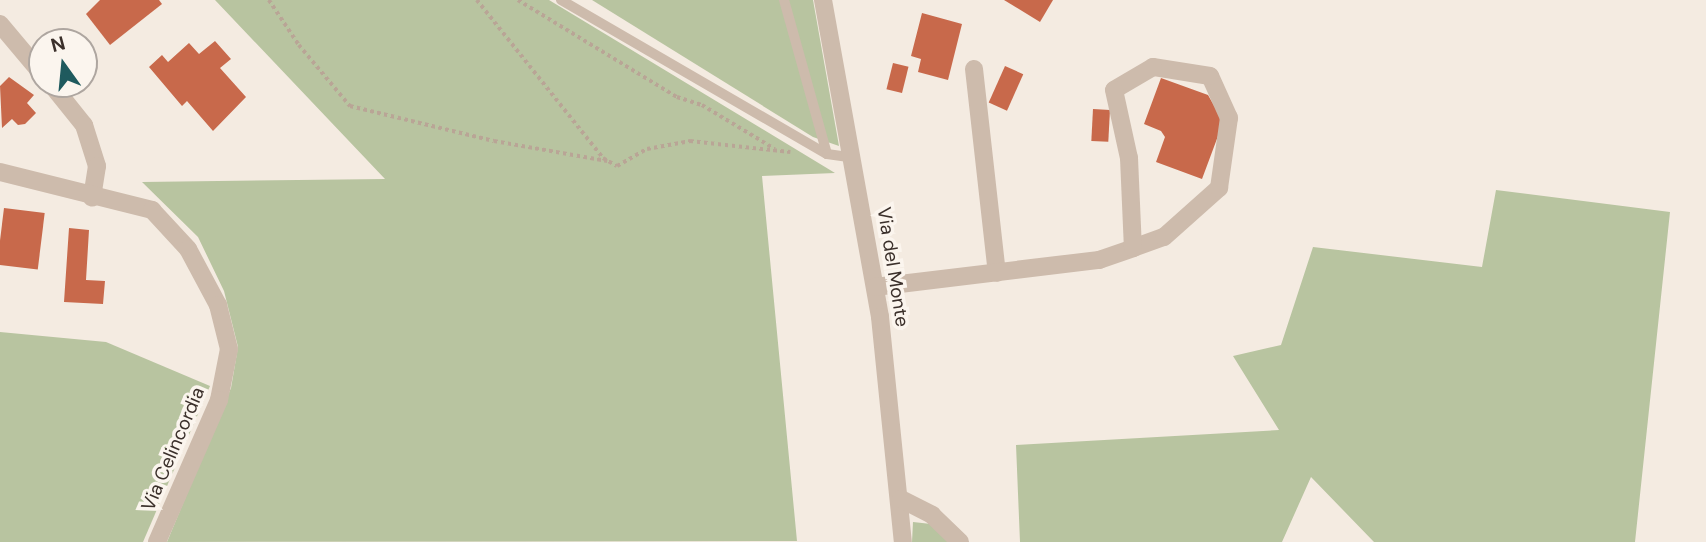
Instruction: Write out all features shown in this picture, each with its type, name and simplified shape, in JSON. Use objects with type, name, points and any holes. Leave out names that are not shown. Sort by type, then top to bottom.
[{"type":"street","name":"Via del Monte","points":[[823,0],[855,158],[875,288],[901,499],[903,542]]},
{"type":"street","points":[[0,24],[28,57]]},
{"type":"street","points":[[875,288],[1100,260],[1164,237],[1219,188],[1229,118],[1210,76],[1153,67],[1114,90],[1129,158],[1133,248]]},
{"type":"street","points":[[974,69],[997,273]]},
{"type":"street","points":[[63,98],[85,125],[97,166],[92,198]]},
{"type":"street","name":"Via Celincordia","points":[[0,172],[92,198],[152,210],[188,248],[218,305],[229,349],[219,400],[157,542]]},
{"type":"street","points":[[901,499],[932,515],[960,542]]},
{"type":"lane","points":[[561,0],[827,154],[855,158]]},
{"type":"lane","points":[[784,0],[827,154]]},
{"type":"path","points":[[269,0],[299,45],[350,106],[494,141],[608,161],[617,166],[647,149],[690,141],[827,154]]},
{"type":"path","points":[[477,0],[608,161]]},
{"type":"path","points":[[518,0],[677,97],[702,105],[776,151]]},
{"type":"green space","points":[[215,0],[549,0],[835,173],[762,176],[797,541],[167,542],[231,388],[238,347],[224,291],[198,237],[142,182],[385,179]]},
{"type":"green space","points":[[592,0],[813,0],[839,146],[813,137]]},
{"type":"green space","points":[[1496,190],[1670,212],[1635,542],[1374,542],[1311,477],[1282,542],[1020,542],[1016,445],[1279,430],[1233,356],[1281,345],[1313,247],[1482,267]]},
{"type":"green space","points":[[0,332],[106,342],[210,386],[143,542],[0,542]]},
{"type":"green space","points":[[913,522],[931,524],[950,542],[912,542]]},
{"type":"building","points":[[100,0],[159,0],[162,4],[110,45],[86,14]]},
{"type":"building","points":[[1004,0],[1053,0],[1040,22]]},
{"type":"building","points":[[922,13],[962,24],[948,80],[918,72],[921,59],[911,56]]},
{"type":"building","points":[[215,41],[231,59],[220,68],[246,97],[213,131],[187,101],[182,106],[149,67],[162,55],[168,62],[189,43],[199,54]]},
{"type":"building","points":[[893,63],[909,67],[902,93],[886,89]]},
{"type":"building","points":[[1005,66],[1023,74],[1007,111],[989,103]]},
{"type":"building","points":[[9,77],[28,91],[28,98],[31,98],[27,103],[36,113],[25,124],[18,125],[12,119],[2,128],[0,86]]},
{"type":"building","points":[[1161,78],[1208,95],[1220,116],[1221,128],[1202,179],[1156,162],[1165,137],[1161,131],[1144,124]]},
{"type":"building","points":[[1093,109],[1110,110],[1108,142],[1091,141]]},
{"type":"building","points":[[4,208],[45,213],[38,270],[0,265]]},
{"type":"building","points":[[69,228],[89,230],[86,280],[105,281],[103,304],[64,302]]}]
